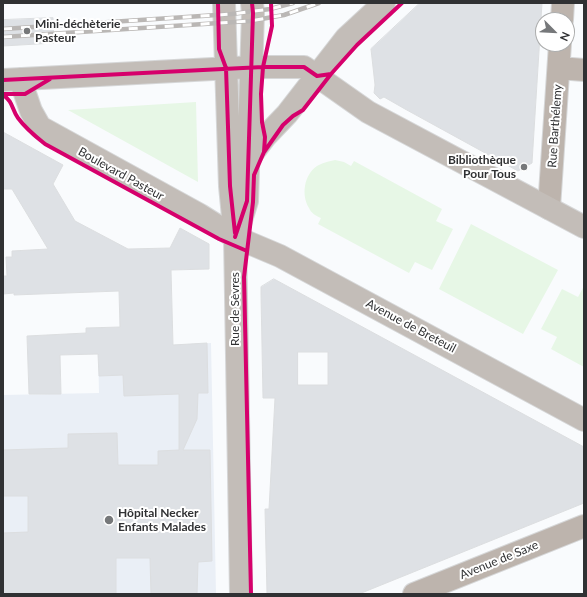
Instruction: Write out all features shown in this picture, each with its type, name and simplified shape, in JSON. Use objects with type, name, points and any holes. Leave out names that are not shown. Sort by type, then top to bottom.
[{"type":"main road","name":"Rue de Sèvres","points":[[224,3],[230,186],[235,236],[241,594]]},
{"type":"main road","points":[[249,158],[265,137],[287,114],[346,38],[384,3]]},
{"type":"main road","name":"Rue de Sèvres","points":[[235,236],[247,202],[252,8]]},
{"type":"main road","name":"Boulevard Pasteur","points":[[235,236],[200,215],[40,127],[12,79],[251,67],[304,67],[317,76]]},
{"type":"main road","points":[[317,76],[368,112],[584,227]]},
{"type":"main road","name":"Avenue de Breteuil","points":[[235,236],[280,256],[584,420]]},
{"type":"street","name":"Rue Barthélemy","points":[[549,208],[560,52]]},
{"type":"street","points":[[559,68],[584,70]]},
{"type":"street","name":"Avenue de Saxe","points":[[414,594],[584,526]]},
{"type":"shaded area","name":"Hôpital Necker Enfants Malades","points":[[211,343],[216,594],[3,594],[3,395],[99,393],[98,348]]},
{"type":"green space","points":[[196,102],[198,182],[68,110]]},
{"type":"green space","points":[[335,160],[344,162],[351,166],[354,161],[442,209],[436,221],[453,229],[432,270],[415,262],[409,273],[318,224],[321,218],[314,214],[309,208],[305,197],[305,186],[309,175],[317,166]]},
{"type":"green space","points":[[471,224],[558,270],[523,334],[439,289]]},
{"type":"green space","points":[[584,286],[584,367],[551,349],[557,337],[541,329],[562,289],[578,297]]},
{"type":"building","points":[[420,3],[542,3],[541,12],[535,12],[535,52],[539,52],[532,163],[518,171],[384,97],[380,99],[374,93],[375,85],[371,49]]},
{"type":"building","name":"Mini-déchèterie Pasteur","points":[[53,18],[54,43],[3,46],[3,20]]},
{"type":"building","name":"Hôpital Necker Enfants Malades","points":[[3,132],[63,165],[53,184],[75,221],[128,249],[170,248],[180,228],[209,244],[209,269],[171,270],[173,345],[207,343],[208,393],[198,393],[197,419],[183,450],[210,450],[212,561],[198,562],[197,594],[151,594],[150,558],[116,558],[116,594],[3,594],[3,533],[28,532],[28,496],[3,496],[3,450],[68,448],[68,434],[117,433],[118,465],[158,465],[158,451],[179,450],[179,394],[124,396],[123,375],[99,376],[98,354],[60,355],[61,394],[29,394],[27,336],[86,333],[86,328],[120,327],[119,291],[14,295],[14,293],[3,294],[3,276],[7,276],[6,257],[12,257],[12,251],[48,249],[12,189],[3,189]]},
{"type":"building","points":[[274,279],[584,447],[584,503],[359,594],[267,594],[265,509],[269,509],[275,398],[263,398],[261,287]],"holes":[[[298,352],[328,352],[328,385],[298,385]]]},
{"type":"railway","points":[[3,29],[232,14],[270,9],[293,3]]},
{"type":"railway","points":[[3,37],[250,21],[284,15],[319,3]]},
{"type":"cycle path","points":[[218,3],[219,49],[226,68],[230,186],[235,233]]},
{"type":"cycle path","points":[[235,237],[247,201],[253,13],[252,3]]},
{"type":"cycle path","points":[[251,594],[244,277],[253,202],[254,175],[264,152],[265,137],[262,122],[261,94],[263,67],[272,26],[271,3]]},
{"type":"cycle path","points":[[3,80],[263,67],[304,67],[317,76],[331,74],[357,45],[402,3]]},
{"type":"cycle path","points":[[264,152],[283,125],[303,110],[331,74]]},
{"type":"cycle path","points":[[3,94],[25,94],[50,79]]},
{"type":"cycle path","points":[[3,95],[9,100],[21,122],[45,144],[219,239],[247,251]]},
{"type":"place","name":"Mini-déchèterie Pasteur","points":[[27,31]]},
{"type":"place","name":"Bibliothèque Pour Tous","points":[[524,167]]},
{"type":"place","name":"Hôpital Necker Enfants Malades","points":[[109,520]]}]
